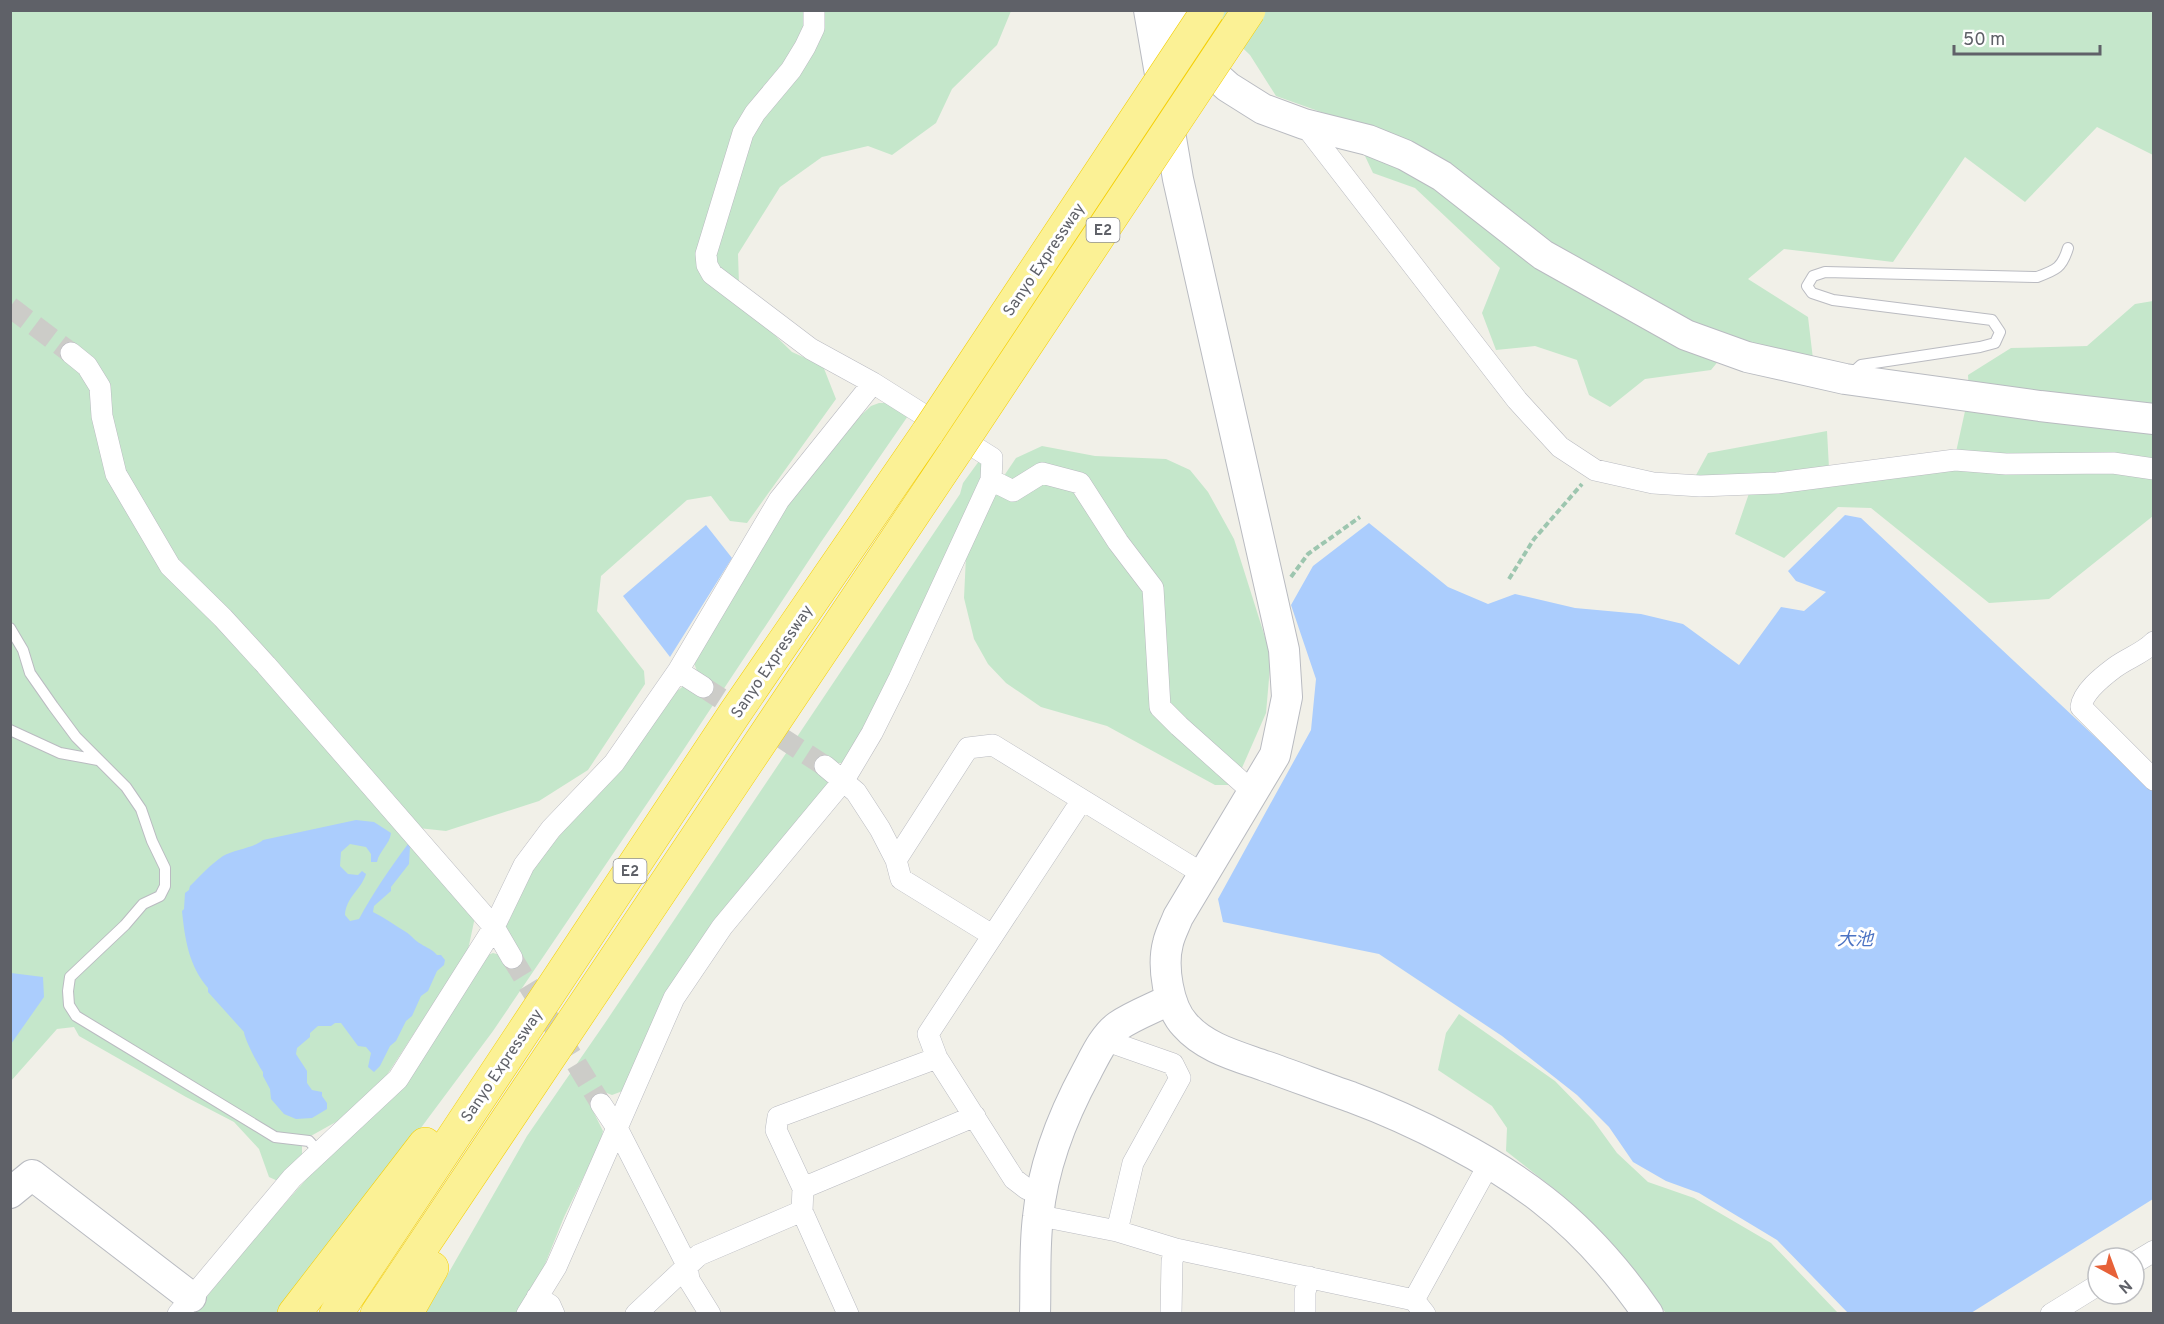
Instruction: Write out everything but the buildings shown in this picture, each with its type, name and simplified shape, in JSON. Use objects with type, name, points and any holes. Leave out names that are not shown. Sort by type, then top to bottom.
[{"type":"highway","name":"Sanyo Expressway","points":[[336,1314],[735,713],[928,432],[1208,10]]},
{"type":"highway","name":"Sanyo Expressway","points":[[377,1314],[1249,10]]},
{"type":"highway","points":[[294,1314],[453,1108],[735,713]]},
{"type":"highway","points":[[406,1314],[584,1007]]},
{"type":"street","points":[[532,1305],[556,1267],[674,999],[722,927],[844,780],[872,733],[899,679],[991,480],[992,458],[873,383],[811,349],[712,274],[707,265],[706,254],[743,133],[755,113],[791,70],[805,47],[814,28],[814,10]]},
{"type":"street","points":[[1149,10],[1178,179],[1284,650],[1287,697],[1275,755],[1178,917],[1168,943],[1166,973],[1171,999],[1178,1016],[1199,1038],[1222,1050],[1354,1098],[1418,1126],[1489,1164],[1542,1200],[1578,1230],[1648,1314]]},
{"type":"street","points":[[1170,10],[1193,49],[1209,70],[1228,87],[1263,109],[1304,124],[1368,140],[1405,155],[1442,176],[1543,255],[1686,335],[1747,357],[1845,379],[2030,405],[2154,419]]},
{"type":"street","points":[[1304,124],[1516,400],[1560,447],[1595,470],[1653,483],[1701,486],[1777,483],[1955,460],[2006,464],[2113,463],[2154,469]]},
{"type":"street","points":[[71,352],[87,366],[100,387],[102,416],[116,474],[170,566],[223,618],[266,665],[494,927],[512,958]]},
{"type":"street","points":[[10,1193],[32,1175],[185,1305],[292,1178],[398,1079],[494,927],[524,865],[551,829],[614,763],[678,671],[779,500],[873,383]]},
{"type":"street","points":[[991,480],[1013,491],[1042,473],[1080,483],[1118,542],[1153,588],[1160,707],[1254,793]]},
{"type":"street","points":[[2154,642],[2146,650],[2115,667],[2082,698],[2081,707],[2154,780]]},
{"type":"street","points":[[678,671],[704,687]]},
{"type":"street","points":[[896,860],[968,748],[993,745],[1203,874]]},
{"type":"street","points":[[825,766],[856,792],[880,829],[896,860],[901,879],[992,935]]},
{"type":"street","points":[[1082,800],[928,1034],[937,1058],[1014,1179],[1052,1218],[1117,1231],[1176,1249],[1309,1277],[1420,1307],[1489,1164]]},
{"type":"street","points":[[1035,1314],[1039,1205],[1052,1148],[1070,1102],[1107,1037],[1117,1027],[1171,999]]},
{"type":"street","points":[[1107,1037],[1116,1044],[1173,1064],[1180,1078],[1133,1163],[1117,1231]]},
{"type":"street","points":[[848,1314],[802,1211],[802,1188],[776,1130],[778,1117],[937,1058]]},
{"type":"street","points":[[601,1104],[617,1128],[687,1265],[689,1280],[710,1314]]},
{"type":"street","points":[[802,1188],[975,1116]]},
{"type":"street","points":[[636,1314],[699,1255],[802,1211]]},
{"type":"street","points":[[1171,1314],[1172,1261],[1176,1249]]},
{"type":"street","points":[[1305,1314],[1305,1292],[1309,1277]]},
{"type":"street","points":[[2051,1314],[2086,1292]]},
{"type":"street","points":[[532,1305],[550,1305],[554,1314]]},
{"type":"lane","points":[[1845,379],[1861,365],[1995,343],[2000,332],[1992,320],[1833,300],[1812,293],[1807,286],[1813,276],[1825,272],[2037,277],[2056,270],[2064,260],[2068,248]]},
{"type":"lane","points":[[12,638],[23,650],[30,673],[70,729],[126,787],[141,809],[152,841],[165,868],[165,886],[160,896],[143,904],[125,925],[70,977],[69,1005],[76,1016],[275,1137],[309,1142],[319,1152]]},
{"type":"lane","points":[[10,730],[60,753],[99,760]]},
{"type":"path","points":[[1509,579],[1534,539],[1595,470]]},
{"type":"path","points":[[1272,596],[1281,590],[1308,555],[1360,517]]},
{"type":"green space","points":[[11,11],[1011,11],[997,45],[952,89],[936,123],[892,155],[868,146],[822,157],[780,187],[738,254],[739,284],[755,316],[792,352],[823,366],[836,399],[747,523],[730,521],[711,496],[687,500],[601,576],[597,611],[644,671],[645,684],[588,770],[539,801],[446,831],[418,828],[475,917],[468,950],[385,1078],[352,1113],[309,1137],[302,1136],[302,1156],[280,1182],[269,1177],[259,1149],[234,1122],[79,1036],[74,1027],[57,1029],[11,1081]]},
{"type":"green space","points":[[1204,11],[2153,11],[2153,155],[2097,127],[2025,202],[1965,157],[1893,262],[1784,249],[1748,279],[1808,317],[1813,359],[1734,342],[1711,370],[1645,379],[1610,407],[1589,395],[1577,360],[1535,346],[1496,350],[1482,313],[1500,268],[1415,188],[1373,173],[1349,122],[1276,96],[1250,55]]},
{"type":"green space","points":[[2153,301],[2153,516],[2049,599],[1989,603],[1871,508],[1838,507],[1784,558],[1735,534],[1755,476],[1695,477],[1708,453],[1827,431],[1829,468],[1956,452],[1969,393],[1968,375],[2011,348],[2087,346],[2135,304]]},
{"type":"green space","points":[[887,403],[910,413],[493,1031],[394,1164],[277,1313],[193,1314],[243,1251],[310,1175],[488,955],[493,953],[500,955],[502,924],[535,866],[676,692],[698,674],[693,660],[793,497],[856,420],[871,406]]},
{"type":"green space","points":[[1042,446],[1095,456],[1166,459],[1190,470],[1208,492],[1234,539],[1271,656],[1266,713],[1238,777],[1228,785],[1215,785],[1107,726],[1041,707],[1006,683],[988,664],[974,639],[964,598],[966,556],[985,504],[1016,458]]},
{"type":"green space","points":[[979,461],[985,470],[883,696],[844,763],[837,763],[829,785],[782,842],[628,1089],[612,1095],[604,1092],[592,1109],[603,1131],[600,1143],[564,1217],[539,1279],[518,1313],[425,1314],[527,1136],[960,494],[963,483]]},
{"type":"green space","points":[[1459,1014],[1555,1081],[1593,1120],[1617,1153],[1648,1182],[1694,1198],[1771,1243],[1838,1313],[1666,1313],[1562,1195],[1506,1151],[1507,1128],[1492,1106],[1438,1070],[1446,1033]]},
{"type":"water","name":"大池","points":[[1845,515],[1861,518],[2153,791],[2153,1199],[1971,1313],[1848,1313],[1777,1240],[1699,1193],[1666,1181],[1633,1162],[1609,1127],[1577,1095],[1502,1036],[1379,954],[1223,922],[1218,899],[1311,730],[1316,679],[1291,605],[1313,566],[1369,523],[1448,587],[1488,604],[1515,594],[1575,608],[1641,614],[1683,624],[1739,665],[1781,607],[1804,611],[1826,592],[1796,581],[1788,571]]},
{"type":"water","points":[[706,525],[732,558],[670,657],[623,596]]},
{"type":"water","points":[[356,820],[374,822],[391,833],[377,862],[371,862],[371,854],[366,847],[350,844],[341,852],[340,866],[348,874],[358,875],[362,871],[366,874],[348,903],[345,915],[350,921],[359,919],[408,844],[410,846],[409,864],[391,887],[391,891],[374,906],[373,912],[406,932],[437,955],[441,955],[445,960],[444,965],[437,971],[428,991],[421,996],[412,1016],[406,1021],[396,1041],[390,1046],[380,1066],[374,1072],[368,1067],[371,1053],[366,1047],[358,1046],[341,1023],[318,1026],[310,1033],[310,1037],[297,1048],[296,1054],[307,1071],[307,1083],[312,1090],[322,1092],[327,1109],[312,1118],[296,1119],[284,1114],[271,1099],[270,1089],[244,1032],[208,992],[208,988],[196,971],[189,952],[182,911],[185,893],[210,866],[223,856],[263,840]]},
{"type":"water","points":[[11,973],[43,977],[44,997],[11,1044]]},
{"type":"tunnel","points":[[10,307],[71,353]]},
{"type":"tunnel","points":[[703,687],[825,766]]},
{"type":"tunnel","points":[[512,958],[601,1104]]}]
